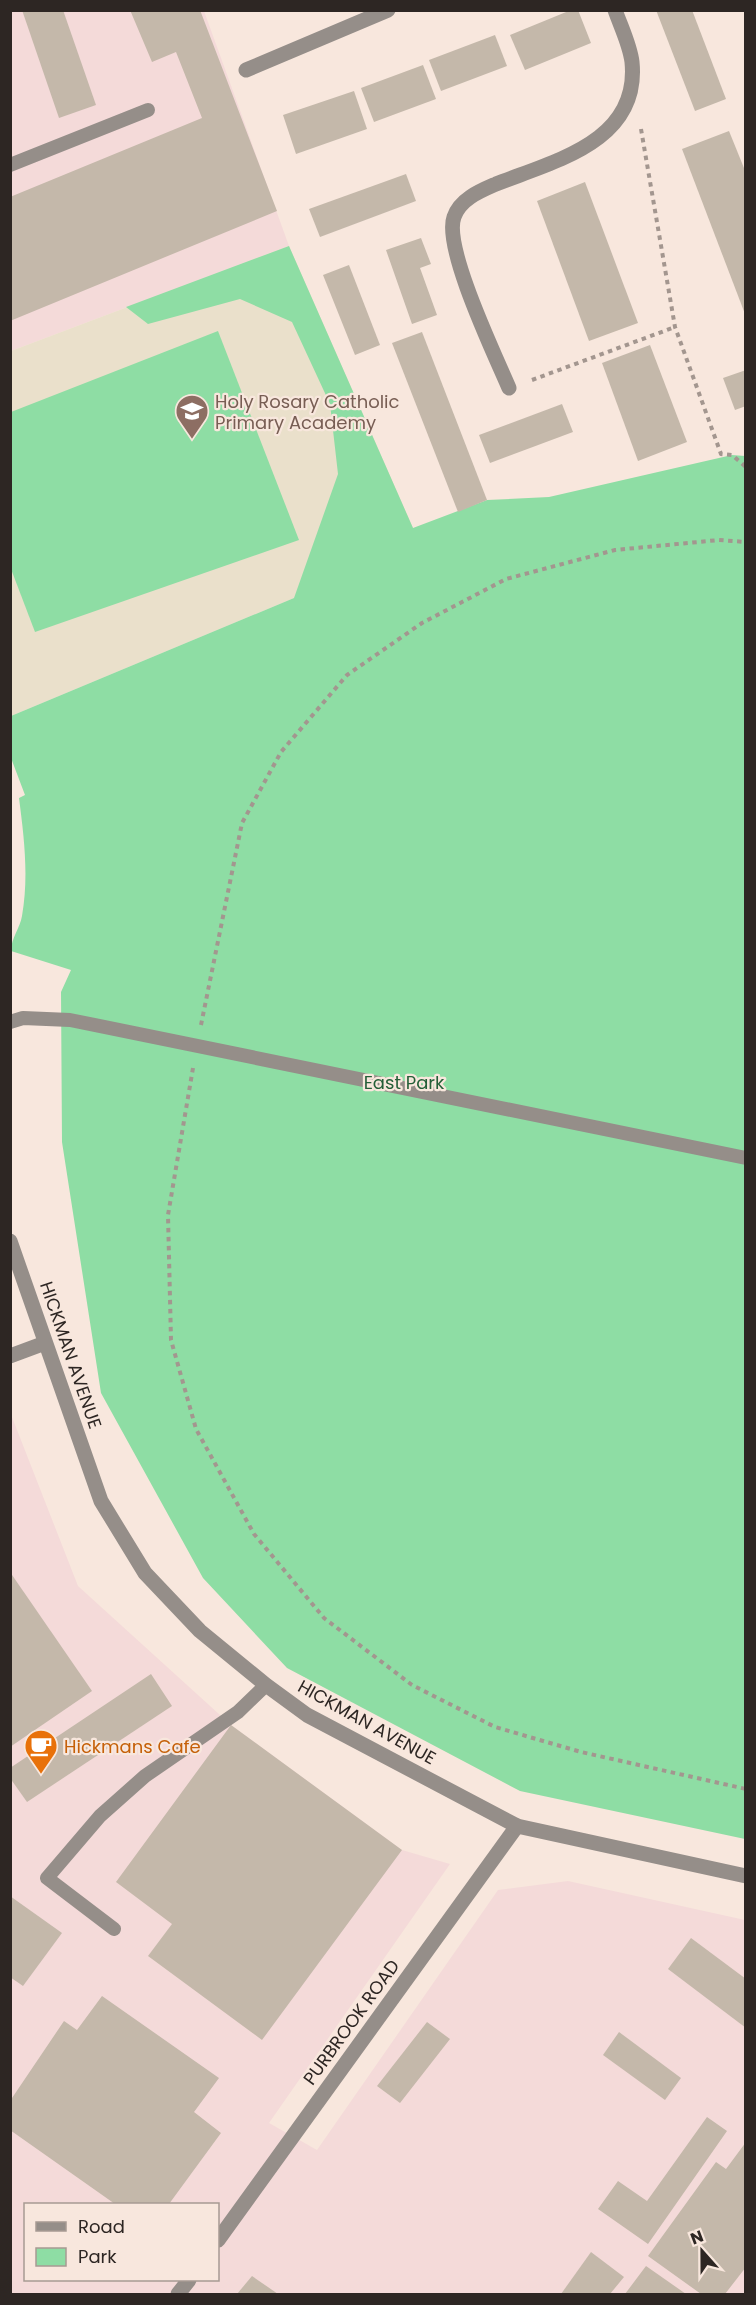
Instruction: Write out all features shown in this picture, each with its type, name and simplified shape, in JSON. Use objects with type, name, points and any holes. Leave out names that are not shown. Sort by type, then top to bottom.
[{"type":"street","points":[[246,70],[388,10]]},
{"type":"street","points":[[509,388],[457,260],[453,236],[454,216],[467,199],[483,190],[587,148],[612,128],[626,104],[633,84],[632,60],[615,10]]},
{"type":"street","name":"HICKMAN AVENUE","points":[[10,1241],[100,1502],[145,1573],[201,1631],[307,1715],[517,1826],[746,1876]]},
{"type":"street","points":[[10,1356],[45,1343]]},
{"type":"street","name":"PURBROOK ROAD","points":[[219,2239],[517,1826]]},
{"type":"street","points":[[178,2295],[188,2281]]},
{"type":"lane","points":[[10,165],[148,110]]},
{"type":"lane","points":[[10,1022],[23,1018],[70,1020],[746,1158]]},
{"type":"lane","points":[[114,1929],[47,1878],[100,1816],[145,1776],[238,1712],[266,1684]]},
{"type":"path","points":[[633,84],[675,327],[721,454],[732,455],[746,467]]},
{"type":"path","points":[[509,388],[675,327]]},
{"type":"path","points":[[746,542],[719,540],[615,550],[506,579],[422,623],[347,675],[281,752],[242,823],[197,1046],[168,1215],[171,1340],[196,1430],[254,1534],[324,1618],[412,1685],[495,1727],[581,1752],[746,1789]]},
{"type":"shaded area","points":[[11,11],[204,11],[289,246],[11,351]]},
{"type":"shaded area","name":"Holy Rosary Catholic Primary Academy","points":[[289,246],[413,528],[294,598],[11,716],[11,351]]},
{"type":"shaded area","points":[[10,1412],[78,1586],[231,1725],[402,1850],[450,1864],[269,2123],[317,2150],[498,1890],[568,1881],[745,1920],[745,2294],[11,2294]]},
{"type":"green space","name":"East Park","points":[[289,246],[413,528],[487,500],[549,497],[732,455],[745,456],[745,1839],[520,1791],[287,1668],[203,1578],[101,1393],[62,1142],[61,992],[71,970],[11,951],[22,916],[24,901],[24,842],[19,798],[25,795],[11,758],[11,716],[294,598],[338,474],[330,404],[292,322],[240,299],[148,324],[126,307]]},
{"type":"green space","points":[[218,331],[299,540],[35,632],[11,569],[11,412]]},
{"type":"building","points":[[22,10],[63,10],[96,105],[59,118]]},
{"type":"building","points":[[130,10],[200,10],[277,211],[10,321],[10,197],[202,118],[176,52],[152,62]]},
{"type":"building","points":[[571,10],[578,10],[591,43],[525,70],[510,35]]},
{"type":"building","points":[[656,10],[692,10],[726,99],[695,111]]},
{"type":"building","points":[[495,35],[507,66],[441,91],[429,60]]},
{"type":"building","points":[[423,65],[436,99],[374,122],[361,88]]},
{"type":"building","points":[[354,91],[367,129],[296,154],[283,115]]},
{"type":"building","points":[[729,131],[746,173],[745,314],[682,149]]},
{"type":"building","points":[[406,174],[416,201],[320,237],[309,209]]},
{"type":"building","points":[[585,182],[638,323],[589,341],[537,201]]},
{"type":"building","points":[[421,238],[431,264],[420,268],[437,315],[412,324],[386,250]]},
{"type":"building","points":[[349,265],[380,345],[355,355],[323,275]]},
{"type":"building","points":[[422,332],[487,500],[458,512],[392,343]]},
{"type":"building","points":[[650,345],[687,442],[638,461],[602,363]]},
{"type":"building","points":[[746,370],[746,406],[735,410],[723,378]]},
{"type":"building","points":[[562,404],[573,432],[490,463],[479,435]]},
{"type":"building","points":[[10,1572],[92,1691],[10,1747]]},
{"type":"building","points":[[151,1674],[172,1706],[27,1802],[10,1778],[10,1768]]},
{"type":"building","points":[[231,1725],[402,1850],[262,2040],[148,1956],[172,1924],[116,1882]]},
{"type":"building","points":[[10,1896],[62,1933],[23,1986],[10,1977]]},
{"type":"building","points":[[691,1938],[746,1979],[746,2028],[668,1969]]},
{"type":"building","points":[[102,1996],[219,2078],[194,2112],[221,2133],[170,2203],[114,2203],[10,2130],[10,2101],[64,2021],[77,2030]]},
{"type":"building","points":[[427,2022],[450,2039],[400,2103],[377,2086]]},
{"type":"building","points":[[619,2032],[681,2078],[665,2100],[603,2055]]},
{"type":"building","points":[[707,2117],[727,2131],[648,2244],[598,2209],[618,2181],[647,2201]]},
{"type":"building","points":[[746,2142],[746,2267],[725,2294],[701,2294],[648,2256],[716,2162],[726,2169]]},
{"type":"building","points":[[591,2252],[624,2277],[610,2294],[561,2294]]},
{"type":"building","points":[[646,2266],[686,2294],[625,2294]]},
{"type":"building","points":[[252,2276],[278,2294],[237,2294]]},
{"type":"place","name":"Holy Rosary Catholic Primary Academy","points":[[192,440]]},
{"type":"place","name":"Hickmans Cafe","points":[[41,1775]]}]
